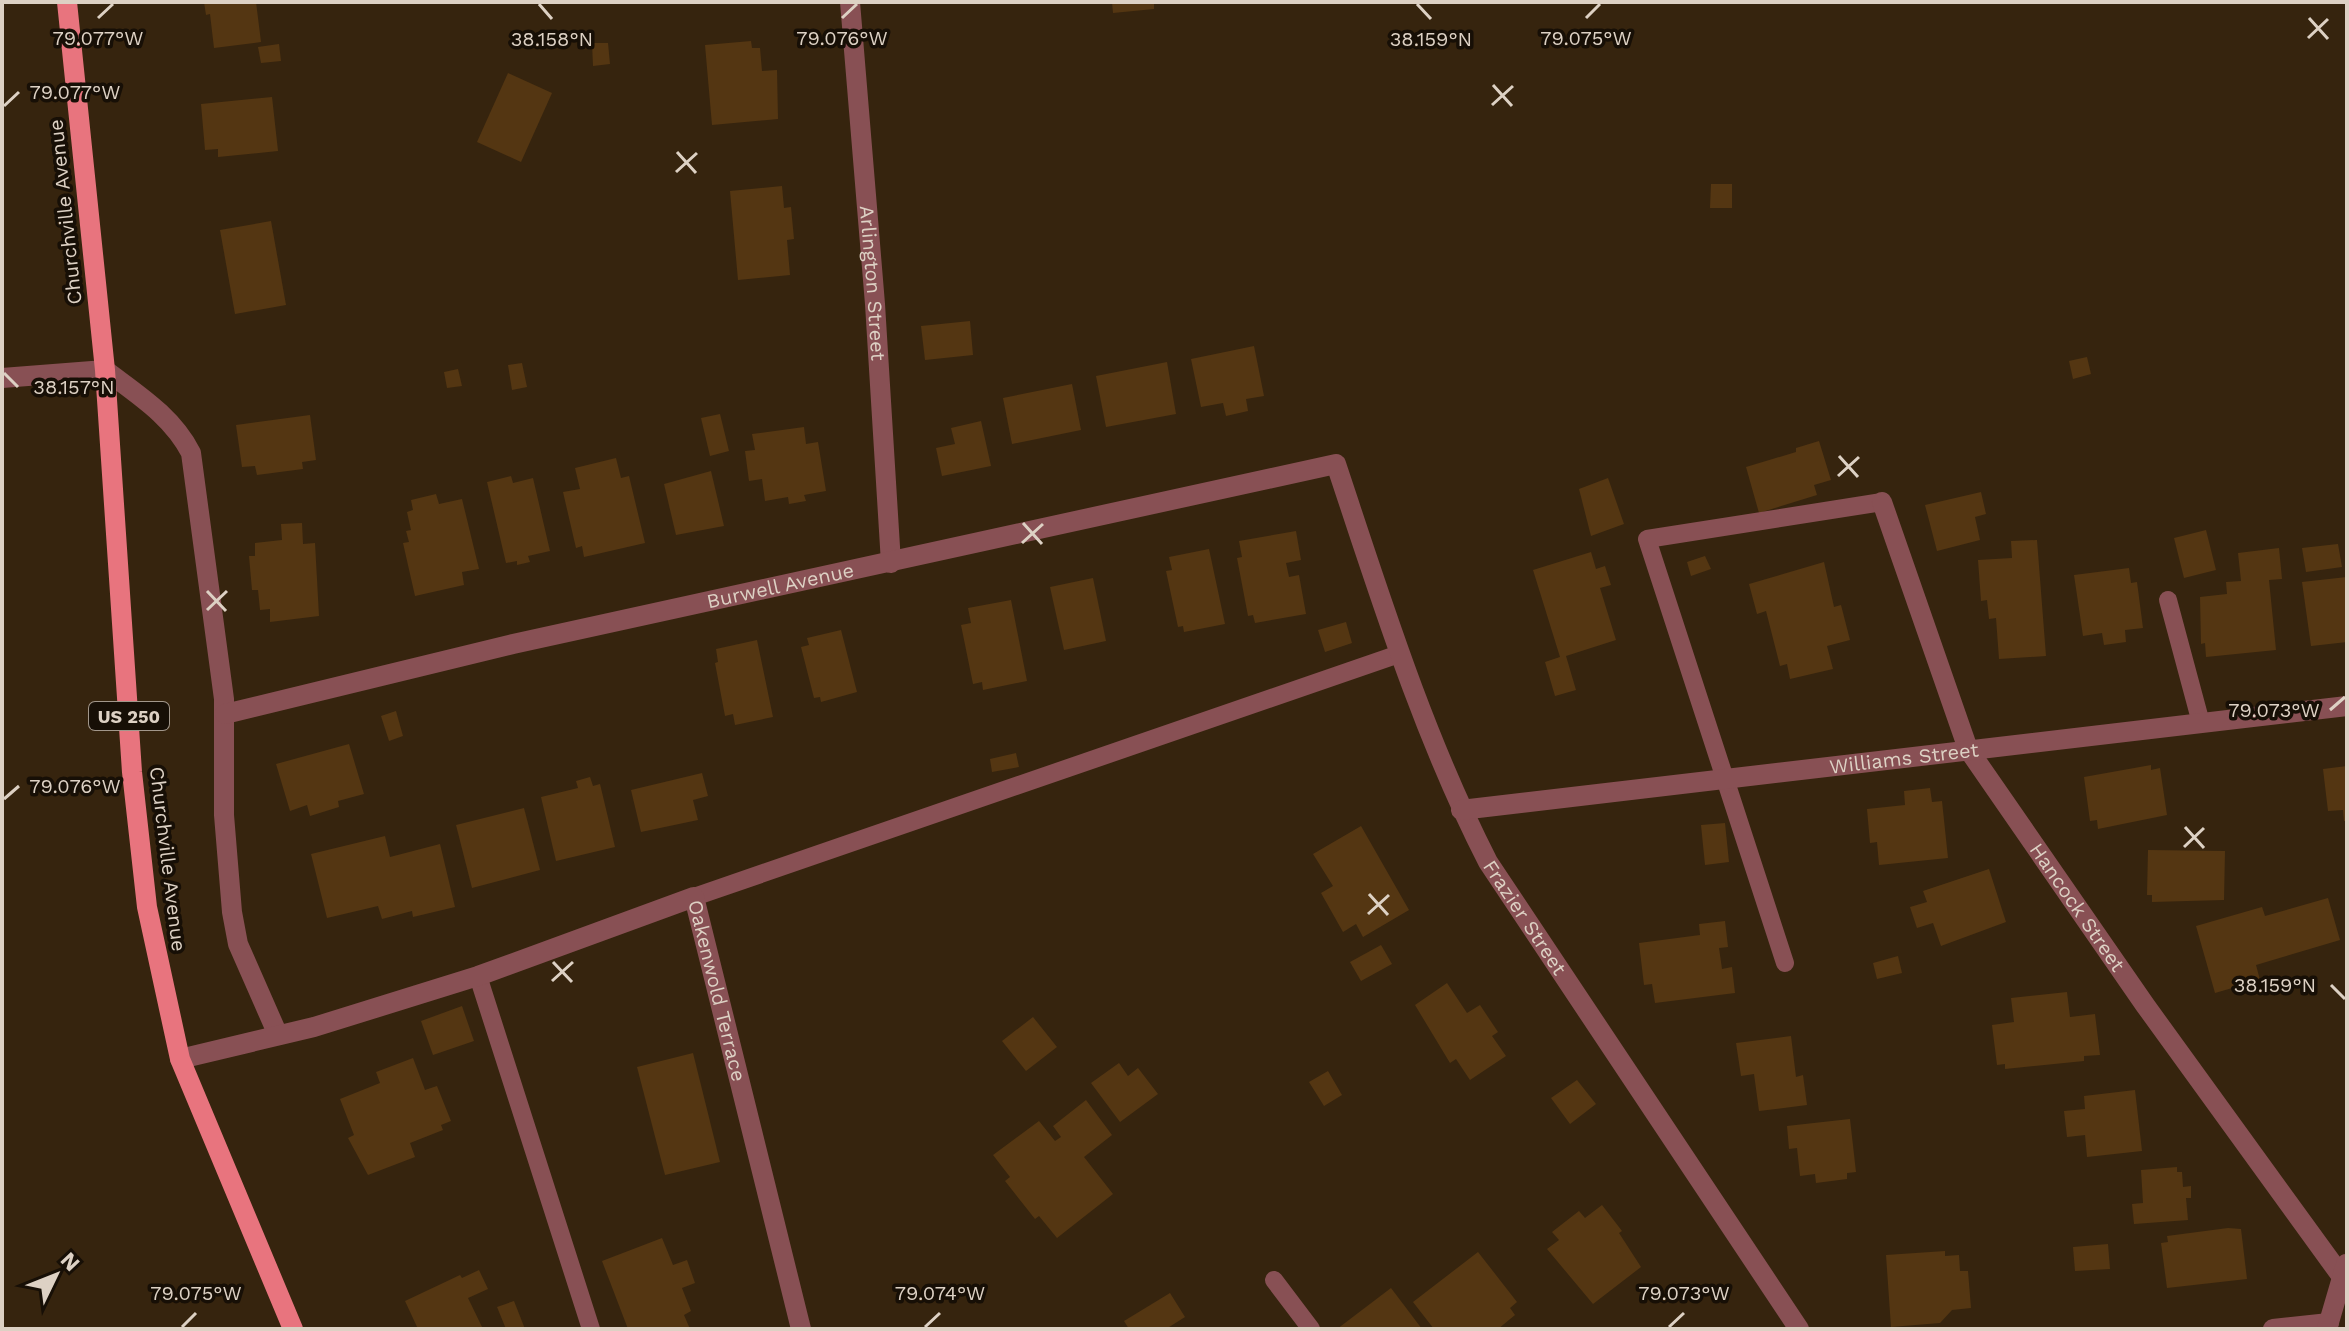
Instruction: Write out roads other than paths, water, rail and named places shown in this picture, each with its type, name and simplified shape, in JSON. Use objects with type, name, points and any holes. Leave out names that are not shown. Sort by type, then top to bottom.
[{"type":"main road","name":"Churchville Avenue","points":[[67,2],[105,370],[138,834],[149,921],[180,1059],[293,1329]]},
{"type":"street","name":"Arlington Street","points":[[850,2],[875,304],[891,563]]},
{"type":"street","points":[[2,378],[105,370],[164,415],[180,432],[191,453],[225,714],[224,815],[232,912],[238,944],[278,1035]]},
{"type":"street","name":"Burwell Avenue","points":[[225,714],[513,644],[1336,464]]},
{"type":"street","name":"Frazier Street","points":[[1336,464],[1399,654],[1461,810],[1488,862],[1799,1329]]},
{"type":"street","name":"Hancock Street","points":[[1882,502],[1968,749],[2145,1005],[2344,1268]]},
{"type":"street","name":"Williams Street","points":[[1461,810],[2347,706]]},
{"type":"street","name":"Oakenwold Terrace","points":[[180,1059],[314,1027],[478,976],[694,897],[801,1329]]},
{"type":"street","points":[[2273,1329],[2328,1326],[2344,1268]]},
{"type":"lane","points":[[1785,963],[1728,778],[1647,539],[1882,502]]},
{"type":"lane","points":[[2168,600],[2201,723]]},
{"type":"lane","points":[[694,897],[1399,654]]},
{"type":"lane","points":[[478,976],[591,1329]]},
{"type":"lane","points":[[1274,1280],[1311,1329]]}]
